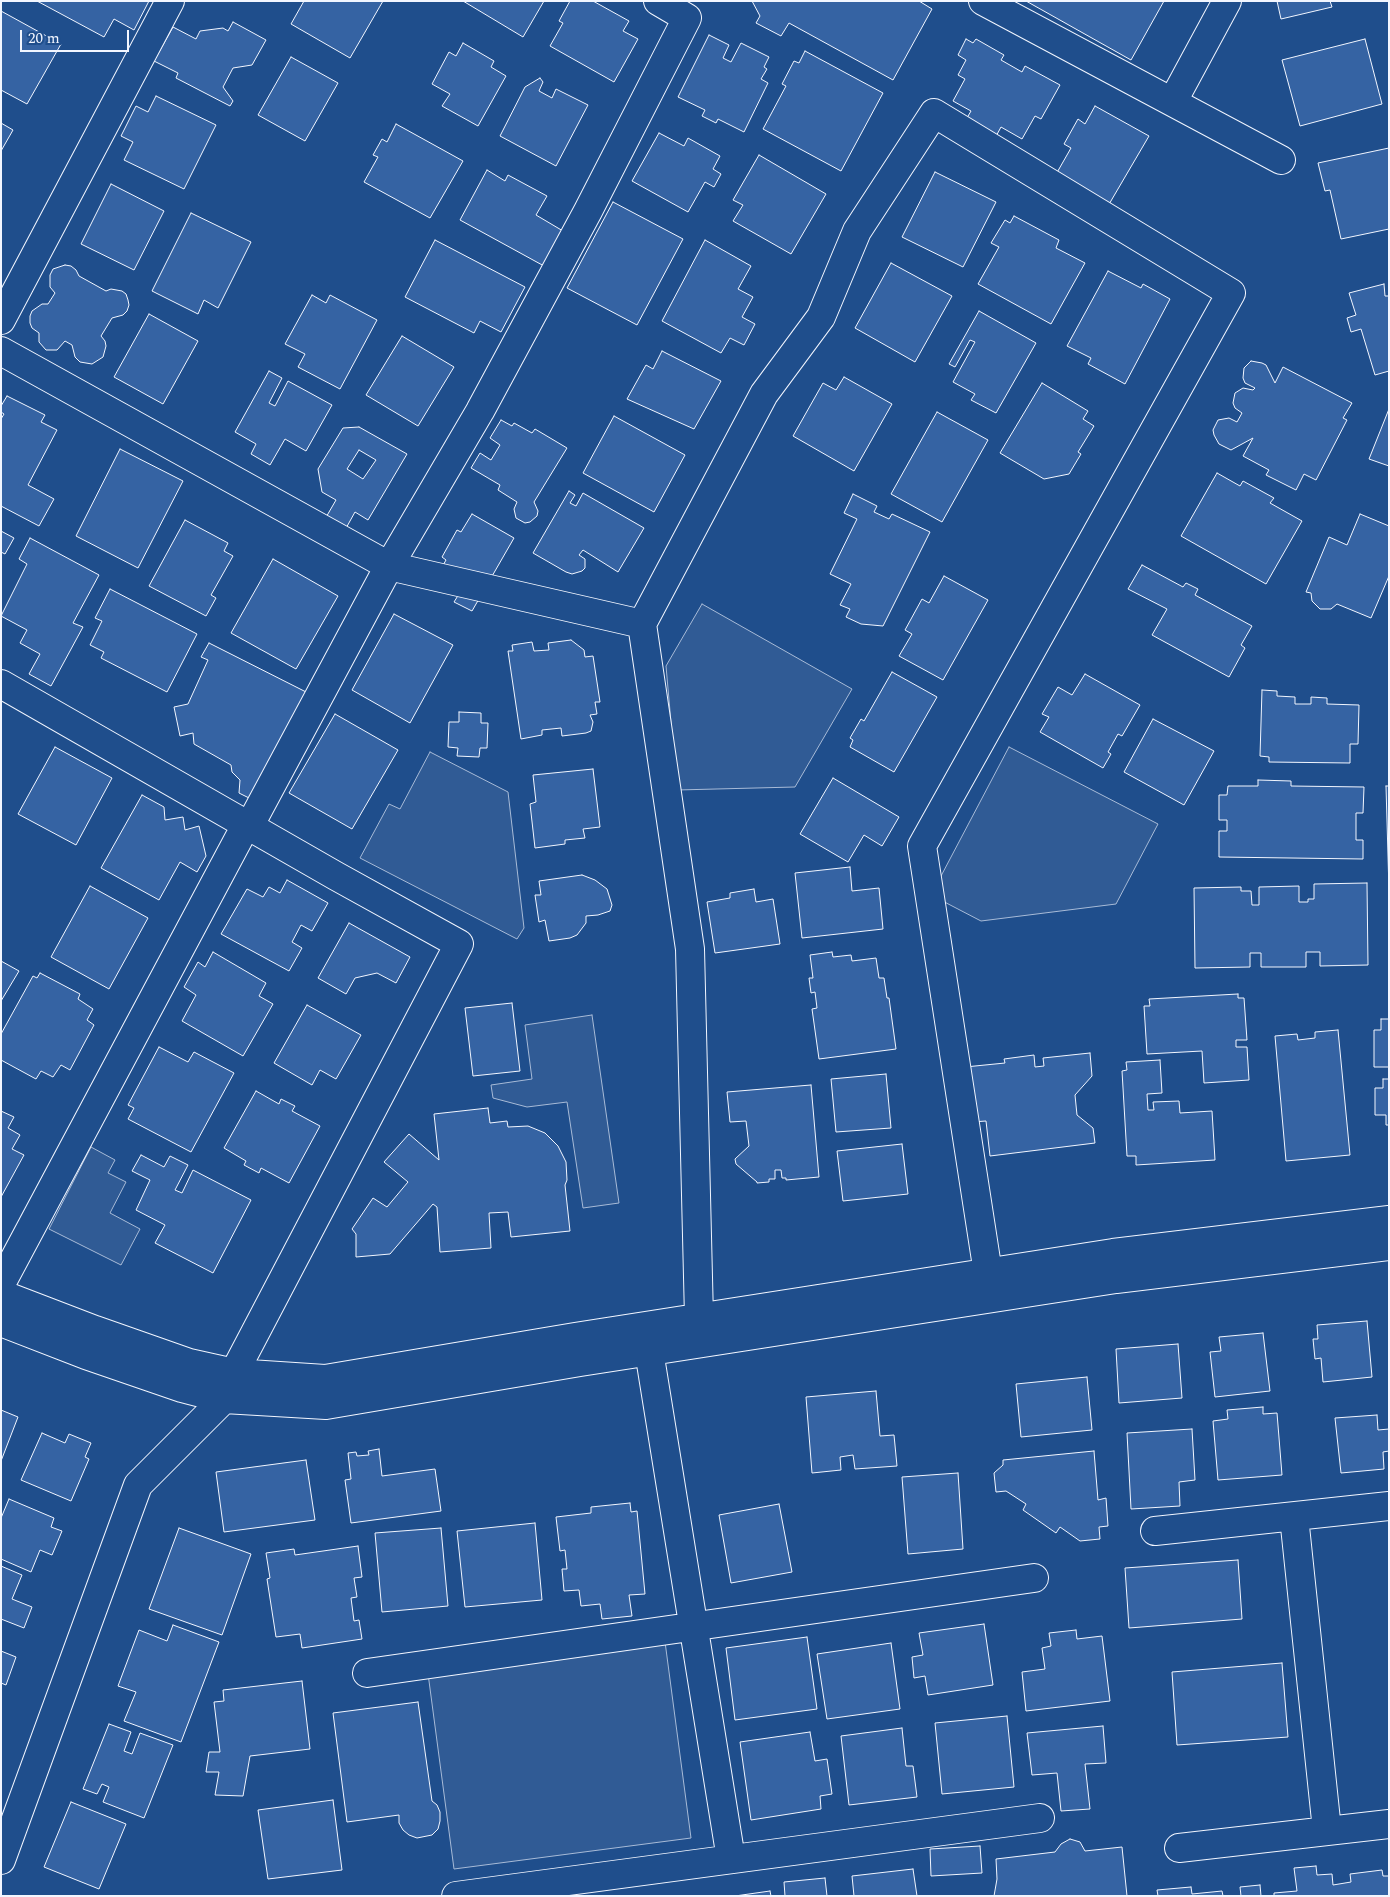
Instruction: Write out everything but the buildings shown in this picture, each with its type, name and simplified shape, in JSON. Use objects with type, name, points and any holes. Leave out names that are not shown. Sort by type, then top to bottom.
[{"type":"street","points":[[1,320],[170,1]]},
{"type":"street","points":[[246,824],[250,825],[389,566],[480,411],[588,211],[686,18],[658,1]]},
{"type":"street","points":[[983,1],[1281,160]]},
{"type":"street","points":[[1173,101],[1227,1]]},
{"type":"street","points":[[699,1318],[690,949],[642,624],[764,394],[821,316],[857,231],[934,113],[1232,293],[922,846],[988,1273]]},
{"type":"street","points":[[1,351],[389,566],[642,624]]},
{"type":"street","points":[[1,684],[459,944],[234,1373],[224,1399],[138,1485],[10,1809],[1,1860]]},
{"type":"street","points":[[1,1284],[246,824]]},
{"type":"street","points":[[1,1294],[189,1363],[234,1373],[325,1379],[1113,1253],[1389,1220]]},
{"type":"street","points":[[1,1322],[86,1355],[173,1385],[224,1399],[326,1405],[649,1351],[1116,1279],[1389,1246]]},
{"type":"street","points":[[649,1351],[732,1859]]},
{"type":"street","points":[[1155,1531],[1389,1506]]},
{"type":"street","points":[[1294,1517],[1327,1830]]},
{"type":"street","points":[[367,1673],[1034,1578]]},
{"type":"street","points":[[456,1896],[1040,1818]]},
{"type":"street","points":[[1179,1848],[1389,1824]]},
{"type":"shaded area","points":[[702,604],[852,689],[795,787],[677,790],[666,666]]},
{"type":"shaded area","points":[[1009,747],[1158,824],[1116,904],[981,921],[931,895]]},
{"type":"shaded area","points":[[430,752],[508,792],[524,928],[517,939],[360,858],[389,804],[400,809]]},
{"type":"shaded area","points":[[592,1015],[619,1203],[583,1208],[567,1102],[527,1107],[493,1098],[491,1085],[532,1079],[525,1025]]},
{"type":"shaded area","points":[[91,1147],[115,1160],[108,1173],[126,1182],[110,1213],[140,1229],[121,1265],[49,1229]]},
{"type":"shaded area","points":[[664,1634],[691,1838],[454,1869],[427,1666]]}]
